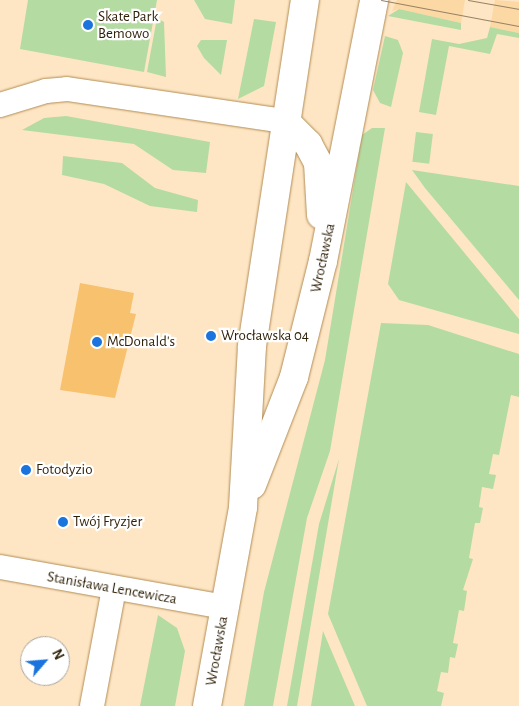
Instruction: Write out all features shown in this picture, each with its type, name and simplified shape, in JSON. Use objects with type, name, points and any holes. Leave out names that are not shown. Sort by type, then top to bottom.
[{"type":"street","name":"Wrocławska","points":[[207,706],[243,507],[252,346],[305,0]]},
{"type":"street","name":"Wrocławska","points":[[243,507],[294,376],[323,262],[374,0]]},
{"type":"street","points":[[0,105],[46,91],[67,89],[285,121],[308,144],[318,163],[323,262]]},
{"type":"street","name":"Stanisława Lencewicza","points":[[0,567],[224,607]]},
{"type":"street","points":[[92,706],[114,588]]},
{"type":"shaded area","points":[[397,0],[465,0],[461,23],[399,9],[392,11]]},
{"type":"shaded area","points":[[495,0],[519,2],[519,33],[490,27]]},
{"type":"green space","name":"Skate Park Bemowo","points":[[28,0],[157,0],[144,72],[20,49]]},
{"type":"green space","points":[[194,0],[235,0],[232,24],[205,19]]},
{"type":"green space","points":[[399,9],[461,23],[461,30],[388,16]]},
{"type":"green space","points":[[157,18],[164,22],[166,77],[147,72]]},
{"type":"green space","points":[[254,19],[276,22],[264,86],[238,99]]},
{"type":"green space","points":[[490,27],[519,33],[519,38],[497,34],[490,54],[449,46],[436,115],[419,112],[432,39],[459,44],[487,38]]},
{"type":"green space","points":[[385,36],[398,40],[403,53],[391,107],[380,103],[373,90]]},
{"type":"green space","points":[[201,40],[227,40],[221,75],[204,58],[197,46]]},
{"type":"green space","points":[[66,116],[210,142],[206,173],[173,170],[134,144],[22,130],[44,118]]},
{"type":"green space","points":[[372,128],[385,128],[330,451],[307,518],[273,706],[244,706],[264,592],[325,360],[362,135]]},
{"type":"green space","points":[[416,132],[433,134],[429,164],[412,162]]},
{"type":"green space","points":[[63,156],[122,163],[155,188],[198,200],[197,212],[150,206],[104,184],[62,175]]},
{"type":"green space","points":[[412,170],[519,186],[519,300],[425,188]]},
{"type":"green space","points":[[406,182],[519,319],[519,334],[399,300],[388,284]]},
{"type":"green space","points":[[381,323],[428,325],[519,354],[519,397],[511,395],[499,455],[493,454],[489,474],[496,475],[493,489],[482,487],[479,507],[483,508],[480,523],[475,523],[469,558],[473,559],[463,590],[467,591],[464,611],[459,610],[453,643],[458,644],[455,658],[450,657],[448,673],[441,672],[437,691],[444,693],[441,706],[367,706],[328,614]]},
{"type":"green space","points":[[339,459],[297,706],[287,706],[319,524]]},
{"type":"green space","points":[[158,615],[177,628],[185,651],[175,706],[140,706]]},
{"type":"green space","points":[[323,631],[355,706],[311,706]]},
{"type":"building","name":"McDonald's","points":[[80,283],[134,293],[130,313],[136,314],[115,398],[60,390]]},
{"type":"tram line","points":[[381,0],[519,26]]},
{"type":"tram line","points":[[468,0],[519,9]]},
{"type":"place","name":"Skate Park Bemowo","points":[[88,25]]},
{"type":"place","name":"Wrocławska 04","points":[[211,336]]},
{"type":"place","name":"McDonald's","points":[[97,342]]},
{"type":"place","name":"Fotodyzio","points":[[26,470]]},
{"type":"place","name":"Twój Fryzjer","points":[[63,522]]}]
